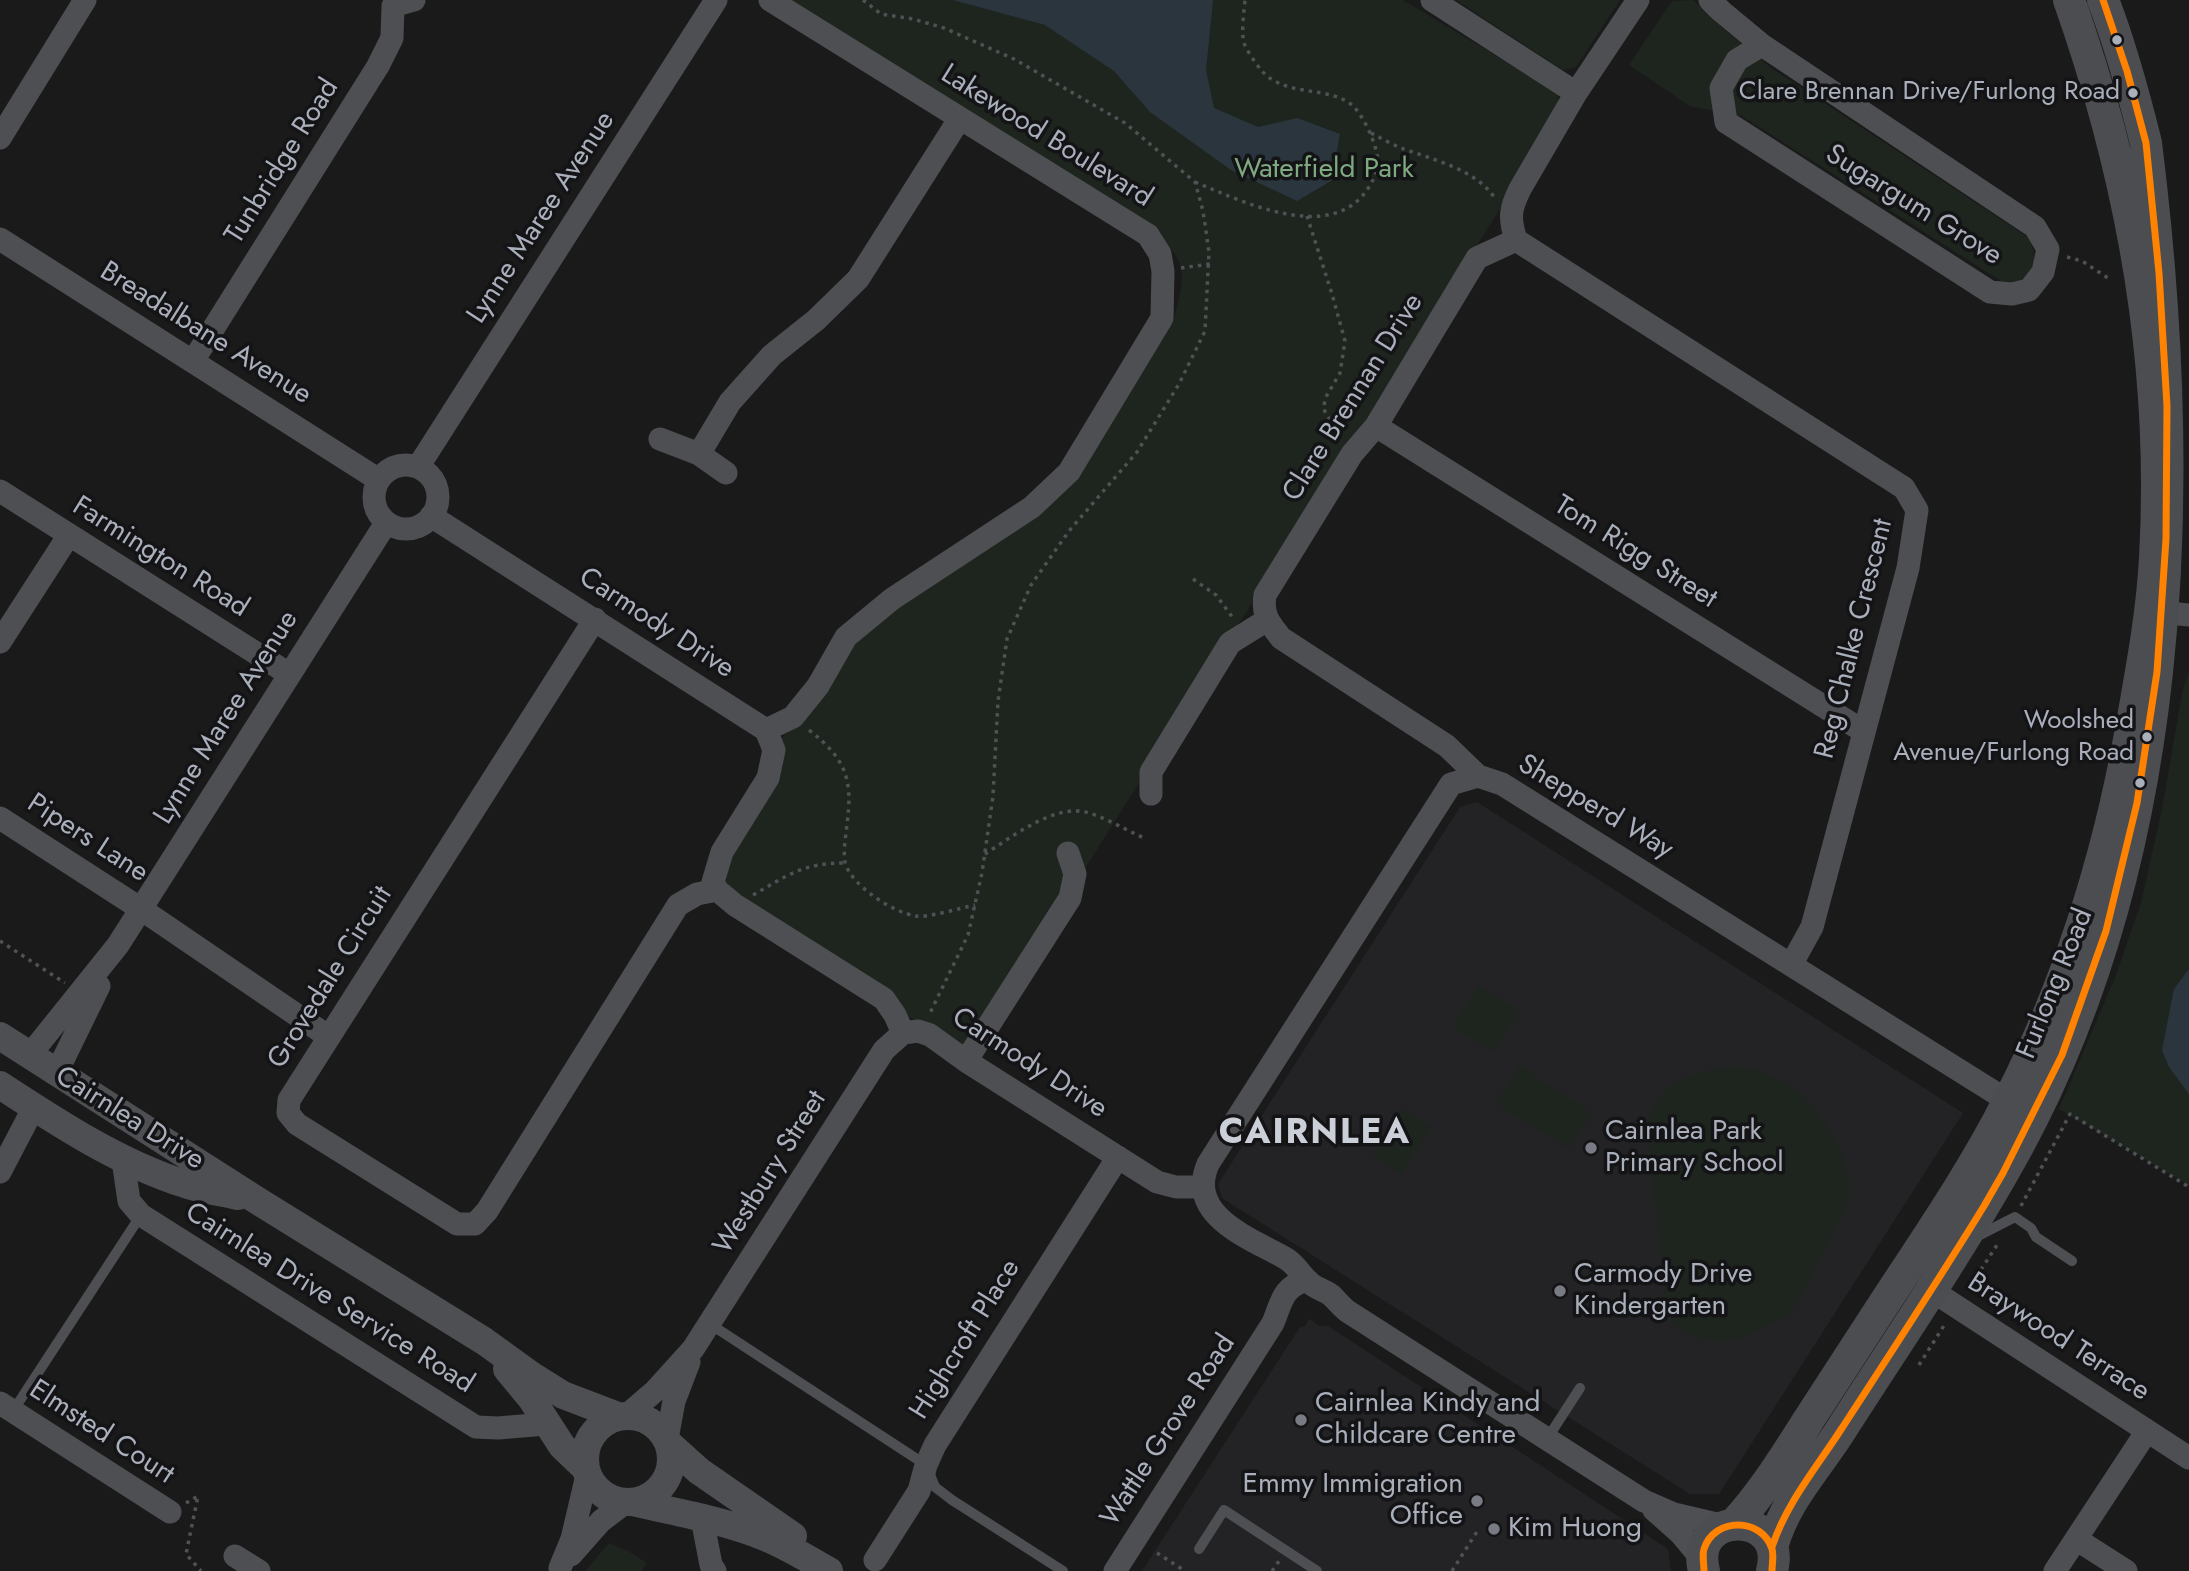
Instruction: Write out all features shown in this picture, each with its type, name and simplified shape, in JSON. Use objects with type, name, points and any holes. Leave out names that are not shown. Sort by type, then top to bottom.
[{"type":"main road","name":"Furlong Road","points":[[2069,0],[2092,65],[2116,150],[2135,240],[2144,293],[2154,387],[2157,474],[2155,558],[2174,613]]},
{"type":"main road","name":"Furlong Road","points":[[1703,1565],[1709,1538],[1716,1531],[1730,1525],[1772,1477],[1964,1180],[2021,1109],[2058,1069],[2089,996],[2120,908],[2146,817],[2169,701],[2174,613],[2185,555],[2187,447],[2176,301],[2159,194],[2136,104],[2103,0]]},
{"type":"main road","name":"Furlong Road","points":[[1776,1562],[1777,1529],[1791,1500],[1944,1298],[1959,1245],[2002,1176],[2021,1109]]},
{"type":"main road","points":[[1730,1525],[1746,1524],[1758,1529],[1766,1537],[1776,1562]]},
{"type":"street","points":[[0,138],[85,0]]},
{"type":"street","name":"Lynne Maree Avenue","points":[[418,467],[716,0]]},
{"type":"street","name":"Lakewood Boulevard","points":[[765,730],[793,717],[818,686],[846,637],[892,598],[1032,507],[1069,472],[1162,318],[1163,271],[1160,254],[1148,235],[770,0]]},
{"type":"street","points":[[1432,0],[1576,93]]},
{"type":"street","points":[[1513,230],[1513,203],[1520,188],[1576,93],[1638,0]]},
{"type":"street","name":"Sugargum Grove","points":[[1710,0],[1762,45],[2035,227],[2048,249],[2043,272],[2029,290],[2012,294],[1990,292],[1726,122],[1721,88],[1737,60],[1762,45]]},
{"type":"street","name":"Tunbridge Road","points":[[193,361],[378,66],[392,38],[399,2]]},
{"type":"street","points":[[699,454],[730,402],[772,355],[816,320],[858,279],[960,118]]},
{"type":"street","name":"Clare Brennan Drive","points":[[1267,620],[1263,608],[1265,595],[1352,454],[1376,426],[1477,258],[1513,230]]},
{"type":"street","name":"Reg Chalke Crescent","points":[[1513,230],[1904,488],[1917,510],[1908,568],[1812,927],[1791,965]]},
{"type":"street","name":"Breadalbane Avenue","points":[[0,239],[379,480]]},
{"type":"street","name":"Tom Rigg Street","points":[[1376,426],[1863,731]]},
{"type":"street","points":[[660,439],[699,454],[726,473]]},
{"type":"street","points":[[396,466],[418,467],[427,473],[434,482],[437,493],[437,504],[431,516],[413,528],[386,523],[374,500],[379,480],[386,471],[396,466]]},
{"type":"street","name":"Farmington Road","points":[[0,491],[289,674]]},
{"type":"street","name":"Carmody Drive","points":[[431,516],[765,730]]},
{"type":"street","name":"Lynne Maree Avenue","points":[[29,1056],[118,945],[386,523]]},
{"type":"street","points":[[0,642],[69,535]]},
{"type":"street","name":"Grovedale Circuit","points":[[595,620],[289,1100],[288,1113],[297,1124],[457,1224],[475,1224],[487,1211],[678,905],[697,894],[717,890]]},
{"type":"street","points":[[1151,794],[1151,772],[1230,643],[1267,620],[1281,638],[1447,746],[1478,776]]},
{"type":"street","points":[[765,730],[774,750],[768,778],[722,852],[713,882],[717,890],[735,905],[884,999],[903,1034]]},
{"type":"street","name":"Shepperd Way","points":[[1203,1187],[1203,1175],[1208,1164],[1451,784],[1478,776],[1502,784],[2021,1109]]},
{"type":"street","name":"Pipers Lane","points":[[0,818],[141,909],[329,1037]]},
{"type":"street","points":[[966,1061],[1070,898],[1075,874],[1068,853]]},
{"type":"street","name":"Lynne Maree Avenue","points":[[57,1073],[118,945]]},
{"type":"street","name":"Carmody Drive","points":[[903,1034],[918,1031],[930,1035],[966,1061],[1157,1182],[1175,1187],[1203,1187]]},
{"type":"street","name":"Westbury Street","points":[[622,1416],[655,1391],[693,1349],[884,1050],[903,1034]]},
{"type":"street","name":"Cairnlea Drive","points":[[0,1036],[484,1341],[531,1376],[563,1395],[622,1416]]},
{"type":"street","points":[[2,1092],[29,1056]]},
{"type":"street","points":[[0,1172],[34,1107],[57,1073]]},
{"type":"street","name":"Cairnlea Drive","points":[[2,1092],[34,1107],[123,1160],[186,1185],[258,1201]]},
{"type":"street","name":"Highcroft Place","points":[[875,1560],[919,1491],[935,1445],[1118,1157]]},
{"type":"street","name":"Cairnlea Drive Service Road","points":[[123,1160],[129,1201],[141,1215],[476,1427],[546,1424]]},
{"type":"street","points":[[1203,1187],[1205,1199],[1221,1220],[1267,1250],[1300,1286],[1307,1299],[1346,1311],[1644,1501],[1681,1534],[1703,1565]]},
{"type":"street","name":"Wattle Grove Road","points":[[1115,1571],[1273,1323],[1300,1286]]},
{"type":"street","name":"Braywood Terrace","points":[[1944,1298],[2189,1458]]},
{"type":"street","name":"Cairnlea Drive","points":[[484,1341],[531,1398],[562,1446],[586,1471]]},
{"type":"street","name":"Westbury Street","points":[[668,1442],[674,1401],[693,1349]]},
{"type":"street","name":"Elmsted Court","points":[[7,1407],[170,1513]]},
{"type":"street","points":[[559,1569],[572,1539],[586,1471],[585,1454],[588,1441],[595,1430],[605,1422],[622,1416],[639,1416],[660,1429],[668,1442],[699,1471],[781,1527],[832,1571]]},
{"type":"street","points":[[2055,1571],[2147,1431]]},
{"type":"street","points":[[559,1569],[601,1521],[629,1502],[645,1499],[656,1492],[670,1470],[668,1442]]},
{"type":"street","points":[[586,1471],[594,1486],[614,1500],[702,1518],[757,1534],[832,1571]]},
{"type":"street","points":[[1644,1501],[1674,1514],[1730,1525]]},
{"type":"street","points":[[702,1518],[711,1565],[715,1571]]},
{"type":"street","points":[[2076,1539],[2126,1571]]},
{"type":"street","points":[[235,1556],[259,1571]]},
{"type":"lane","points":[[7,1407],[141,1215]]},
{"type":"lane","points":[[1959,1245],[2015,1217],[2031,1227],[2036,1237],[2072,1261]]},
{"type":"lane","points":[[710,1324],[926,1465],[935,1487],[1063,1571]]},
{"type":"lane","points":[[1547,1439],[1580,1388]]},
{"type":"lane","points":[[1199,1549],[1224,1510],[1317,1571]]},
{"type":"path","points":[[1195,182],[1289,215],[1337,214],[1360,199],[1373,182],[1378,164],[1371,133],[1354,107],[1341,98],[1289,88],[1262,72],[1244,42],[1245,0]]},
{"type":"path","points":[[1371,133],[1398,147],[1441,161],[1486,186],[1513,230]]},
{"type":"path","points":[[1307,216],[1345,341],[1340,373],[1323,408],[1352,454]]},
{"type":"path","points":[[2046,256],[2069,257],[2082,261],[2110,280]]},
{"type":"path","points":[[1163,271],[1210,264]]},
{"type":"path","points":[[1193,579],[1216,595],[1245,634]]},
{"type":"path","points":[[793,717],[822,740],[843,765],[850,798],[845,863],[857,882],[881,902],[917,916],[975,905]]},
{"type":"path","points":[[985,854],[1045,818],[1066,812],[1087,812],[1144,838]]},
{"type":"path","points":[[735,905],[799,869],[824,863],[845,863]]},
{"type":"path","points":[[0,942],[81,993]]},
{"type":"path","points":[[1919,1366],[1944,1298],[2015,1217],[2070,1114],[2189,1187]]},
{"type":"path","points":[[170,1513],[198,1496],[186,1554],[201,1571]]},
{"type":"path","points":[[1452,1571],[1478,1530]]},
{"type":"path","points":[[1157,1553],[1185,1571]]},
{"type":"shaded area","points":[[953,0],[1213,0],[1206,70],[1214,108],[1258,127],[1297,118],[1340,134],[1331,181],[1297,201],[1231,170],[1150,112],[1114,71],[1045,25]]},
{"type":"shaded area","name":"Cairnlea Park Primary School","points":[[1477,802],[1963,1113],[1719,1494],[1690,1494],[1222,1198],[1218,1184],[1460,807]]},
{"type":"shaded area","points":[[2189,969],[2189,1094],[2169,1067],[2162,1050],[2174,989]]},
{"type":"shaded area","points":[[1309,1319],[1320,1326],[1328,1326],[1668,1549],[1671,1571],[1142,1571],[1300,1327],[1305,1326]]},
{"type":"green space","name":"Waterfield Park","points":[[789,0],[1403,0],[1558,93],[1557,118],[969,1053],[908,1016],[895,996],[732,893],[726,884],[729,859],[780,740],[826,688],[850,643],[1078,477],[1173,322],[1181,286],[1181,266],[1173,252],[1153,230]]},
{"type":"green space","points":[[1456,0],[1620,0],[1576,67],[1563,70]]},
{"type":"green space","points":[[1693,0],[1771,68],[2029,238],[2033,248],[2034,265],[2027,277],[2012,282],[2001,281],[1742,116],[1690,106],[1629,65],[1672,1]]},
{"type":"green space","points":[[2189,672],[2189,1185],[2059,1109],[2116,975],[2141,903],[2162,809],[2183,688]]},
{"type":"green space","points":[[1479,986],[1519,1011],[1493,1052],[1453,1026]]},
{"type":"green space","points":[[1519,1066],[1592,1113],[1569,1149],[1496,1103]]},
{"type":"green space","points":[[1725,1067],[1762,1071],[1798,1093],[1828,1127],[1839,1146],[1849,1187],[1846,1208],[1804,1291],[1788,1314],[1743,1338],[1721,1341],[1689,1335],[1673,1322],[1665,1297],[1648,1127],[1651,1113],[1665,1091],[1699,1073]]},
{"type":"green space","points":[[1401,1108],[1431,1127],[1402,1174],[1372,1155]]},
{"type":"green space","points":[[609,1543],[647,1563],[642,1571],[585,1571]]},
{"type":"transit line","points":[[1772,1547],[1794,1500],[1984,1206],[2062,1055],[2106,931],[2137,803],[2157,672],[2166,539],[2167,406],[2159,273],[2146,143],[2127,71],[2103,0]]},
{"type":"transit line","points":[[1704,1571],[1703,1551],[1709,1538],[1717,1531],[1738,1525],[1749,1526],[1767,1538],[1773,1551],[1772,1571]]},
{"type":"place","name":"Clare Brennan Drive/Furlong Road","points":[[2133,93]]},
{"type":"place","name":"Woolshed Avenue/Furlong Road","points":[[2147,737]]},
{"type":"place","name":"Cairnlea Park Primary School","points":[[1591,1148]]},
{"type":"place","name":"Carmody Drive Kindergarten","points":[[1560,1291]]},
{"type":"place","name":"Cairnlea Kindy and Childcare Centre","points":[[1301,1420]]},
{"type":"place","name":"Emmy Immigration Office","points":[[1477,1501]]},
{"type":"place","name":"Kim Huong","points":[[1494,1529]]},
{"type":"district","name":"CAIRNLEA","points":[[1315,1135]]}]
